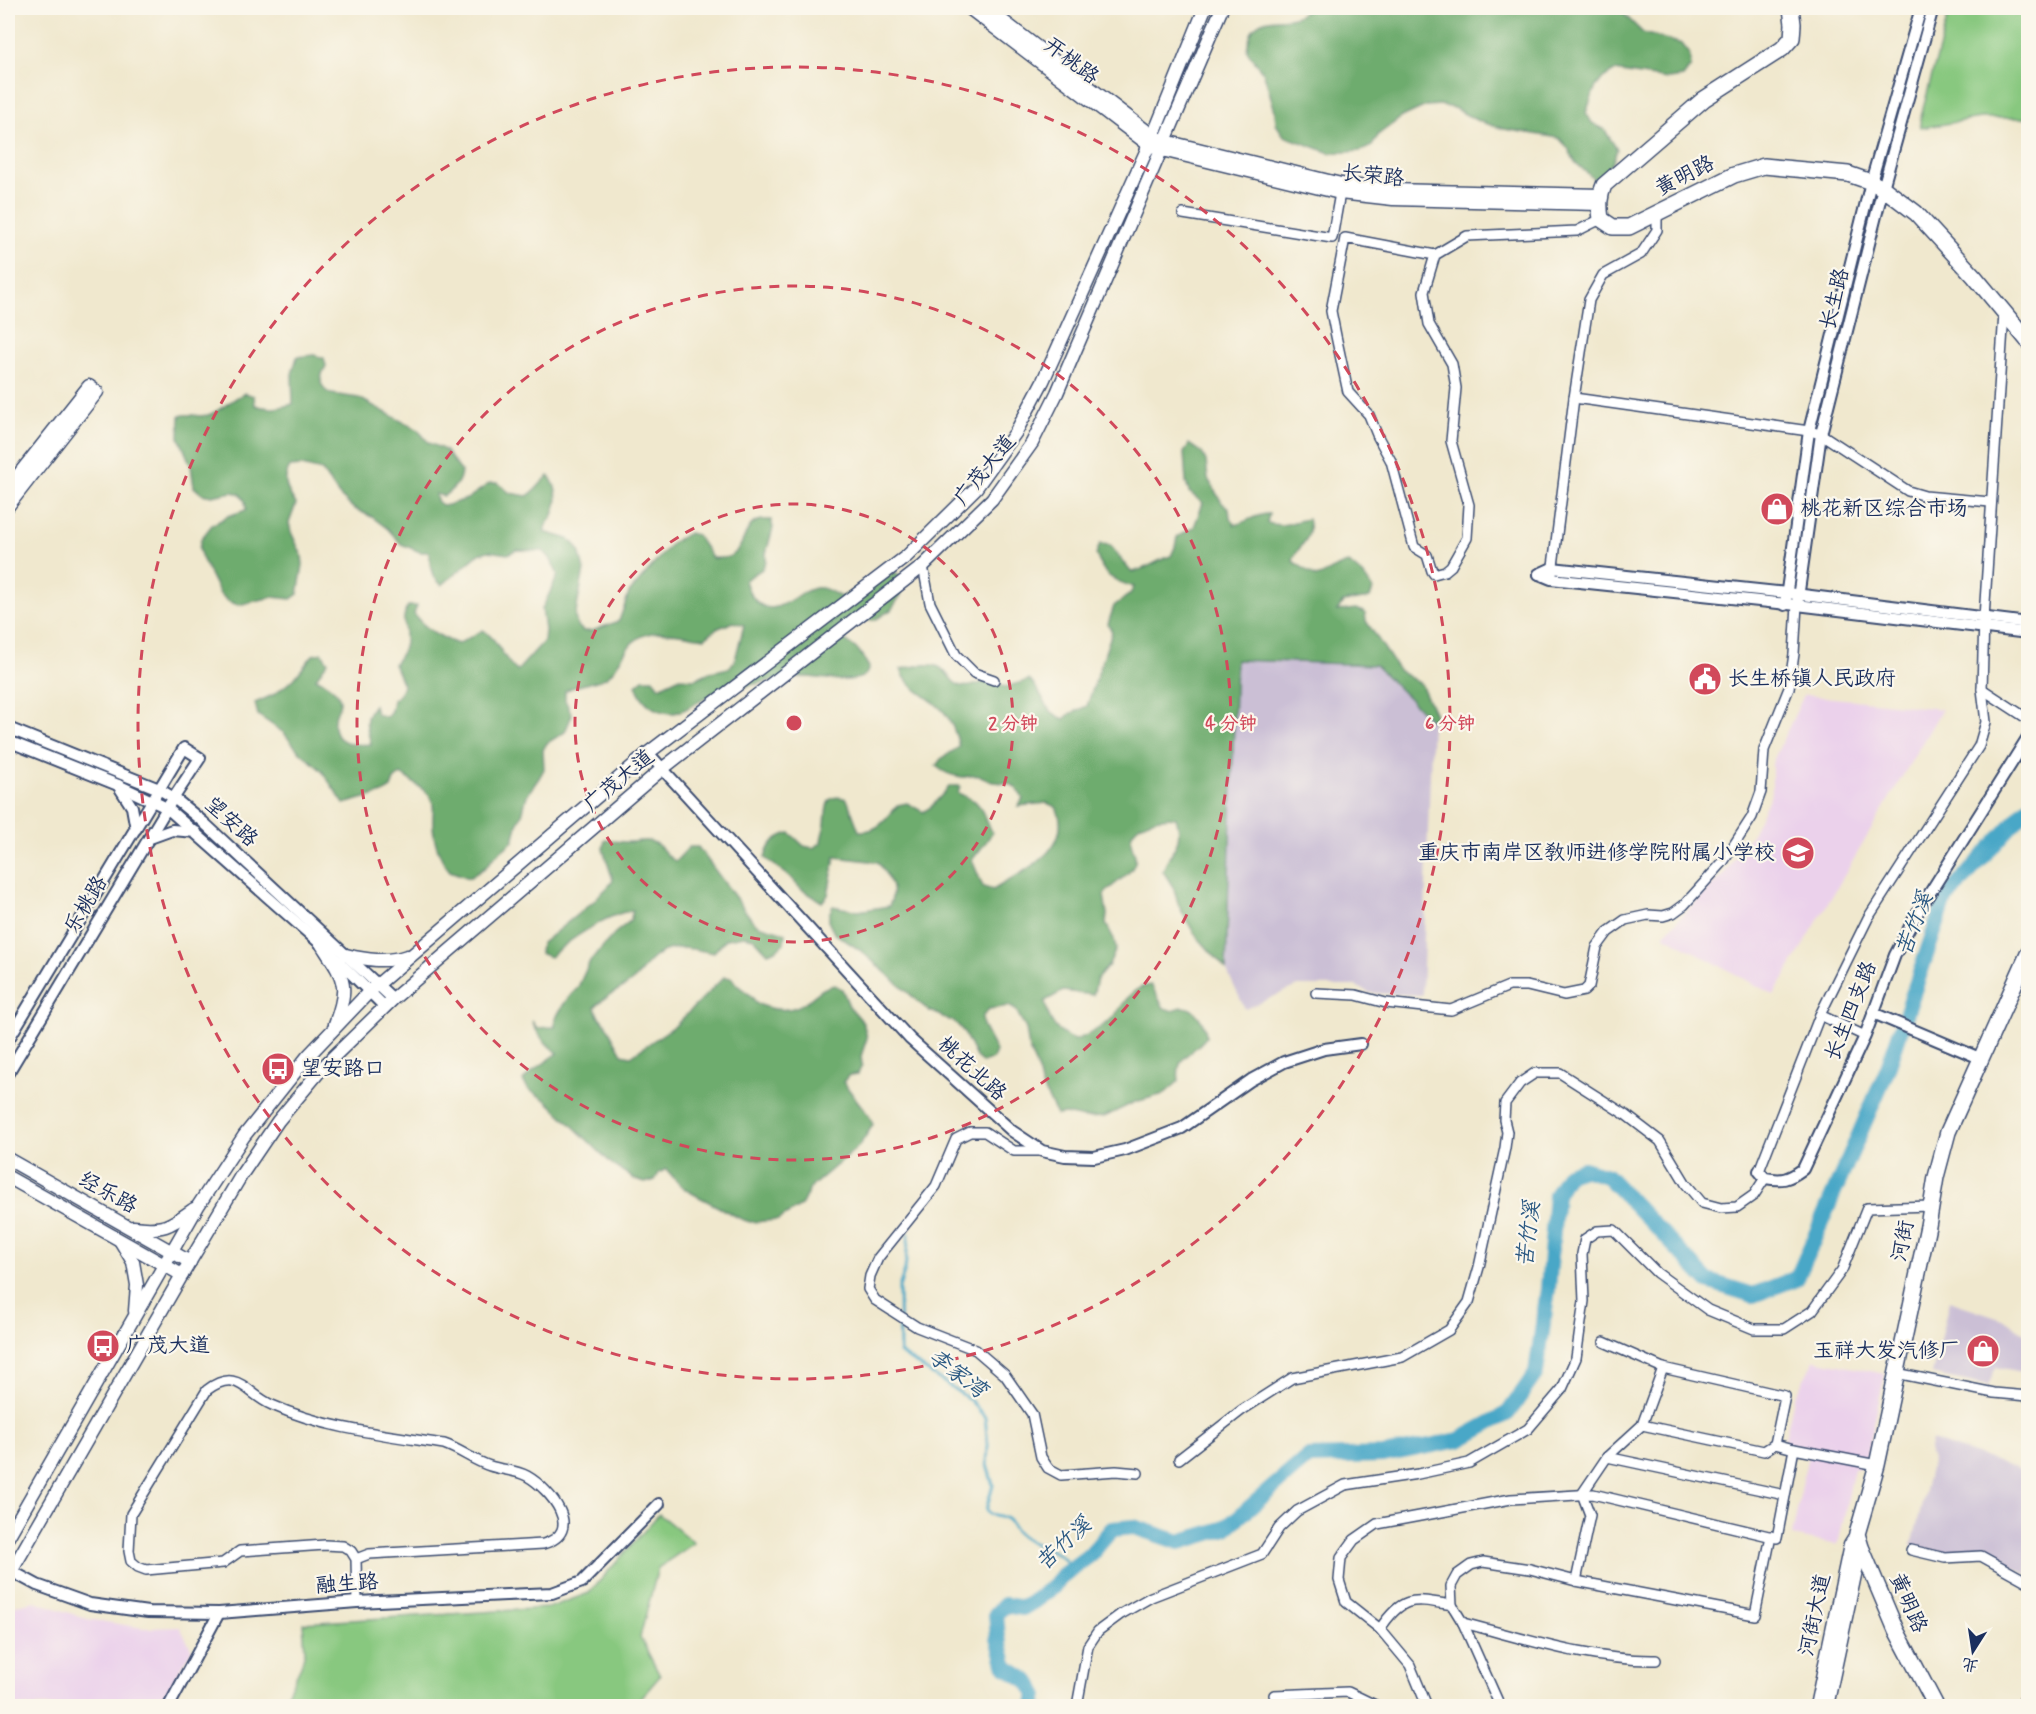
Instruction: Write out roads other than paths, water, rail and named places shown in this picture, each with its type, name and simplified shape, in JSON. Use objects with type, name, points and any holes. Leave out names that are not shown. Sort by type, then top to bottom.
[{"type":"highway","name":"黄明路","points":[[1791,8],[1792,38],[1782,49],[1704,99],[1604,184],[1600,206],[1613,227],[1629,227],[1734,175],[1764,166],[1848,174],[1877,185],[1917,213],[2028,341]]},
{"type":"highway","name":"河街","points":[[1859,1540],[1948,1132],[2028,956]]},
{"type":"highway","name":"黄明路","points":[[1859,1540],[1896,1630],[1936,1707]]},
{"type":"main road","name":"开桃路","points":[[969,8],[1151,141]]},
{"type":"main road","name":"开桃路","points":[[986,8],[1151,141]]},
{"type":"main road","name":"广茂大道","points":[[8,1537],[11,1527],[198,1206],[224,1165],[264,1110],[308,1056],[373,988],[648,753],[907,556],[976,488],[1016,432],[1043,381],[1151,141],[1205,8]]},
{"type":"main road","name":"广茂大道","points":[[9,1574],[243,1174],[278,1121],[324,1066],[389,1003],[662,769],[923,566],[992,499],[1032,443],[1057,393],[1222,8]]},
{"type":"main road","name":"长荣路","points":[[1151,141],[1340,193],[1393,199],[1600,206]]},
{"type":"main road","name":"长荣路","points":[[1164,146],[1341,184],[1600,206]]},
{"type":"main road","points":[[8,488],[93,389],[8,506]]},
{"type":"main road","points":[[322,945],[342,976],[344,987],[343,999],[332,1031]]},
{"type":"main road","points":[[346,955],[368,961],[394,960],[411,955]]},
{"type":"main road","name":"经乐路","points":[[8,1159],[190,1262]]},
{"type":"main road","name":"经乐路","points":[[8,1177],[182,1275]]},
{"type":"main road","points":[[128,1227],[154,1230],[174,1223],[198,1206]]},
{"type":"main road","points":[[120,1241],[133,1262],[137,1285],[134,1316]]},
{"type":"main road","points":[[97,1380],[106,1374],[114,1377],[115,1390]]},
{"type":"main road","name":"河街大道","points":[[1816,1707],[1850,1545],[1859,1540]]},
{"type":"main road","name":"河街大道","points":[[1827,1707],[1859,1540]]},
{"type":"street","name":"长生路","points":[[1792,599],[1821,434],[1877,185],[1921,8]]},
{"type":"street","name":"长生路","points":[[1792,599],[1809,431],[1877,185],[1933,8]]},
{"type":"street","points":[[1183,214],[1332,238],[1340,193]]},
{"type":"street","points":[[1436,255],[1345,238],[1331,311],[1348,392],[1369,415],[1391,461],[1414,547],[1427,555],[1434,574],[1445,571],[1451,566],[1467,538],[1469,505],[1451,441],[1456,387],[1452,364],[1429,324],[1424,292],[1436,255],[1467,236],[1577,231],[1600,206]]},
{"type":"street","points":[[1657,213],[1657,230],[1641,254],[1603,275],[1589,300],[1552,574],[1792,599],[1984,623],[2028,633]]},
{"type":"street","points":[[1179,1459],[1242,1410],[1292,1378],[1402,1357],[1449,1330],[1469,1302],[1479,1267],[1505,1148],[1505,1103],[1520,1083],[1535,1074],[1560,1073],[1626,1114],[1660,1141],[1686,1184],[1702,1203],[1721,1208],[1737,1207],[1754,1195],[1820,1015],[1868,918],[1979,746],[1986,722],[1982,689],[1990,502],[2008,316]]},
{"type":"street","points":[[1574,398],[1809,431],[1821,434],[1908,491],[1925,496],[1990,502]]},
{"type":"street","points":[[923,566],[930,603],[956,655],[974,673],[994,680]]},
{"type":"street","points":[[1316,993],[1356,994],[1386,1003],[1451,1010],[1509,986],[1527,986],[1564,995],[1584,991],[1589,986],[1597,947],[1608,932],[1625,920],[1673,913],[1723,862],[1752,817],[1761,792],[1764,750],[1789,688],[1794,654],[1792,599]]},
{"type":"street","points":[[1984,623],[2028,623]]},
{"type":"street","points":[[1982,689],[2028,719]]},
{"type":"street","name":"望安路","points":[[8,728],[159,789],[174,798],[203,822],[346,955],[373,988]]},
{"type":"street","name":"长生四支路","points":[[1762,1175],[1781,1181],[1794,1176],[1803,1169],[1865,1036],[1878,1015],[1895,955],[1916,915],[2028,737]]},
{"type":"street","name":"望安路","points":[[8,741],[118,785],[167,808],[389,1003]]},
{"type":"street","name":"乐桃路","points":[[8,1040],[184,748],[200,758],[167,808],[8,1073]]},
{"type":"street","name":"桃花北路","points":[[648,753],[910,1039],[1012,1131],[1042,1151],[1065,1156],[1094,1157],[1125,1150],[1182,1128],[1251,1080],[1284,1062],[1324,1049],[1361,1044]]},
{"type":"street","points":[[118,785],[132,807],[136,829]]},
{"type":"street","points":[[150,838],[172,830],[196,832]]},
{"type":"street","points":[[1820,1015],[1865,1036]]},
{"type":"street","points":[[1878,1015],[1982,1059]]},
{"type":"street","points":[[1042,1151],[1014,1151],[985,1132],[970,1132],[956,1139],[936,1186],[878,1258],[870,1276],[868,1288],[875,1300],[917,1327],[976,1350],[1005,1375],[1032,1414],[1041,1457],[1048,1468],[1061,1475],[1116,1471],[1138,1473]]},
{"type":"street","points":[[1077,1707],[1088,1646],[1098,1631],[1120,1614],[1151,1597],[1262,1554],[1279,1528],[1297,1511],[1345,1485],[1418,1474],[1469,1463],[1528,1429],[1562,1389],[1576,1358],[1584,1301],[1582,1254],[1586,1239],[1597,1230],[1614,1230],[1657,1273],[1708,1310],[1754,1329],[1784,1329],[1812,1311],[1842,1270],[1867,1208],[1931,1206]]},
{"type":"street","points":[[1604,1342],[1664,1368],[1785,1396],[1775,1444],[1764,1451],[1642,1425]]},
{"type":"street","points":[[1582,1494],[1607,1457],[1642,1425],[1664,1368]]},
{"type":"street","points":[[1896,1373],[1994,1393],[2028,1396]]},
{"type":"street","points":[[356,1559],[369,1554],[543,1544],[554,1541],[562,1534],[563,1516],[538,1485],[526,1476],[488,1466],[444,1444],[342,1428],[270,1404],[243,1385],[230,1380],[218,1382],[207,1390],[131,1514],[129,1551],[131,1561],[146,1570],[223,1563],[240,1551],[325,1545],[343,1546],[351,1551],[356,1559],[357,1602]]},
{"type":"street","points":[[1775,1444],[1877,1465]]},
{"type":"street","points":[[1427,1707],[1410,1665],[1380,1629],[1346,1602],[1339,1580],[1341,1558],[1354,1540],[1377,1524],[1511,1498],[1582,1494],[1593,1494],[1777,1538],[1794,1449]]},
{"type":"street","points":[[1607,1457],[1785,1495]]},
{"type":"street","points":[[1576,1581],[1590,1515],[1582,1494]]},
{"type":"street","name":"融生路","points":[[9,1574],[90,1605],[148,1612],[219,1613],[357,1602],[552,1593],[582,1582],[659,1504]]},
{"type":"street","points":[[1500,1707],[1463,1623],[1452,1605],[1451,1586],[1457,1575],[1471,1565],[1483,1562],[1530,1569],[1576,1581],[1755,1615],[1771,1536]]},
{"type":"street","points":[[1911,1550],[1945,1558],[1981,1556],[2028,1582]]},
{"type":"street","points":[[1380,1629],[1400,1604],[1422,1600],[1452,1605]]},
{"type":"street","points":[[169,1707],[219,1613]]},
{"type":"street","points":[[1463,1623],[1587,1654],[1627,1660],[1656,1660]]},
{"type":"street","points":[[1274,1695],[1348,1692],[1377,1707]]},
{"type":"street","points":[[2022,1707],[2028,1692]]},
{"type":"waterway","name":"苦竹溪","points":[[2028,412],[2026,421],[2028,468]]},
{"type":"waterway","name":"苦竹溪","points":[[1034,1706],[1036,1694],[1028,1681],[1006,1667],[998,1638],[996,1614],[1005,1605],[1023,1608],[1033,1602],[1090,1555],[1112,1529],[1134,1527],[1179,1542],[1226,1528],[1308,1457],[1383,1455],[1459,1440],[1508,1413],[1536,1373],[1548,1289],[1556,1195],[1568,1174],[1583,1169],[1607,1176],[1708,1281],[1753,1295],[1797,1278],[1888,1068],[1945,899],[2028,807]]},
{"type":"waterway","name":"李家湾","points":[[909,1234],[905,1270],[899,1287],[900,1353],[969,1399],[985,1417],[988,1445],[987,1465],[993,1485],[986,1510],[989,1514],[1005,1518],[1019,1535],[1057,1553],[1071,1569]]},
{"type":"waterway","name":"苦竹溪","points":[[957,1706],[978,1703],[986,1706]]},
{"type":"place","name":"桃花新区综合市场","points":[[1777,509]]},
{"type":"place","name":"长生桥镇人民政府","points":[[1705,679]]},
{"type":"place","name":"重庆市南岸区教师进修学院附属小学校","points":[[1798,853]]},
{"type":"place","name":"望安路口","points":[[278,1069]]},
{"type":"place","name":"广茂大道","points":[[103,1346]]},
{"type":"place","name":"玉祥大发汽修厂","points":[[1983,1351]]}]
